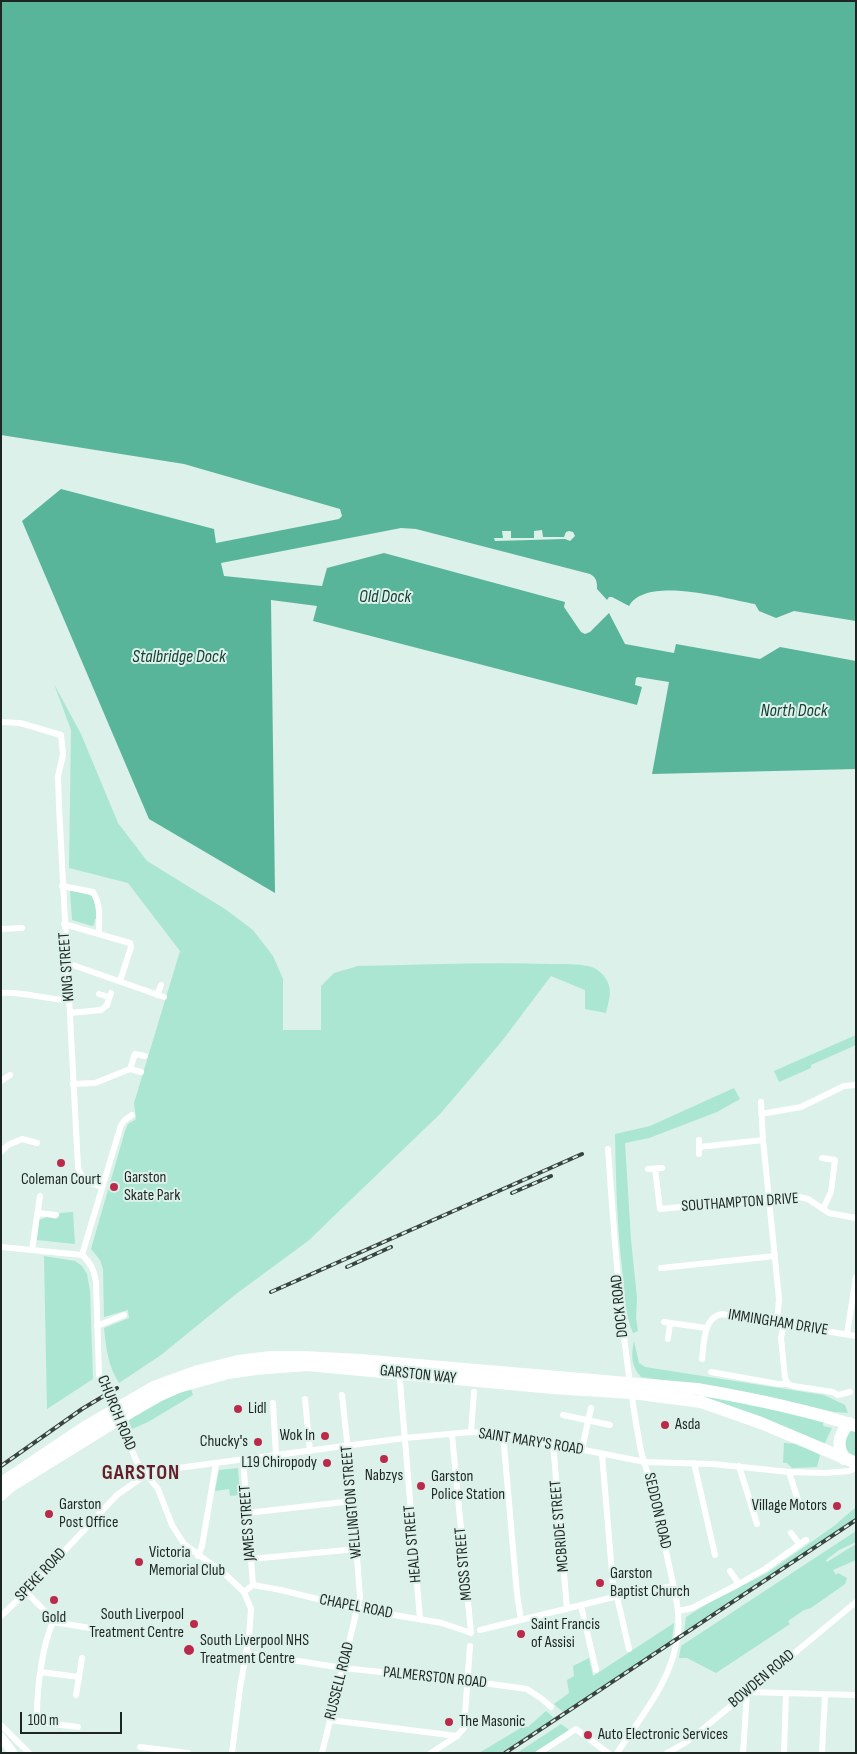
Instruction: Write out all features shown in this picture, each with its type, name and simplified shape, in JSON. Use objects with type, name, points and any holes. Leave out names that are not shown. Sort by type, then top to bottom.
[{"type":"highway","name":"GARSTON WAY","points":[[1,1483],[31,1462],[88,1432],[131,1406],[201,1380],[255,1369],[307,1365],[553,1388],[631,1387],[696,1389],[736,1395],[854,1425]]},
{"type":"highway","name":"GARSTON WAY","points":[[631,1387],[715,1406],[761,1423],[850,1461]]},
{"type":"highway","points":[[850,1461],[840,1450],[838,1443],[841,1432],[854,1425]]},
{"type":"highway","name":"GARSTON WAY","points":[[1,1495],[88,1432]]},
{"type":"main road","points":[[1,1737],[13,1753]]},
{"type":"street","name":"KING STREET","points":[[1,722],[20,723],[61,734],[63,755],[58,776],[62,886],[80,1174],[86,1181],[101,1187]]},
{"type":"street","points":[[62,886],[93,892],[100,908],[99,933]]},
{"type":"street","points":[[64,924],[130,943],[131,947],[120,981]]},
{"type":"street","points":[[1,929],[22,928]]},
{"type":"street","points":[[67,963],[160,996],[161,985]]},
{"type":"street","points":[[1,993],[11,992],[69,1000]]},
{"type":"street","points":[[70,1013],[100,1010],[107,1005],[110,995],[99,994]]},
{"type":"street","points":[[130,1069],[135,1054],[145,1056]]},
{"type":"street","points":[[73,1084],[95,1083],[130,1069],[141,1072]]},
{"type":"street","points":[[761,1114],[801,1107],[844,1086],[856,1085]]},
{"type":"street","points":[[761,1102],[779,1299],[782,1353],[786,1372],[785,1378],[788,1384]]},
{"type":"street","points":[[1,1246],[82,1255],[121,1125],[132,1115]]},
{"type":"street","points":[[1,1152],[8,1145],[22,1138],[37,1143]]},
{"type":"street","points":[[699,1147],[763,1140]]},
{"type":"street","name":"DOCK ROAD","points":[[608,1149],[618,1293],[640,1448],[645,1462]]},
{"type":"street","points":[[822,1158],[835,1160],[832,1192],[823,1209]]},
{"type":"street","name":"SOUTHAMPTON DRIVE","points":[[655,1169],[660,1209],[795,1196],[808,1199],[830,1213],[856,1218]]},
{"type":"street","points":[[32,1250],[40,1196]]},
{"type":"street","points":[[38,1213],[56,1215]]},
{"type":"street","name":"CHURCH ROAD","points":[[82,1255],[90,1262],[94,1272],[99,1375],[137,1462],[158,1490],[172,1524],[188,1549],[226,1575],[244,1592]]},
{"type":"street","points":[[661,1268],[775,1256]]},
{"type":"street","points":[[847,1334],[856,1277]]},
{"type":"street","name":"IMMINGHAM DRIVE","points":[[702,1359],[706,1328],[717,1315],[722,1314],[856,1336]]},
{"type":"street","points":[[97,1326],[124,1315]]},
{"type":"street","name":"IMMINGHAM DRIVE","points":[[668,1339],[667,1323],[706,1328]]},
{"type":"street","points":[[711,1372],[833,1392],[838,1398],[850,1392]]},
{"type":"street","name":"HEALD STREET","points":[[400,1382],[420,1619]]},
{"type":"street","points":[[471,1432],[474,1392]]},
{"type":"street","name":"WELLINGTON STREET","points":[[342,1395],[360,1588],[358,1609]]},
{"type":"street","points":[[305,1399],[310,1451]]},
{"type":"street","points":[[273,1403],[276,1455]]},
{"type":"street","points":[[582,1449],[591,1408]]},
{"type":"street","points":[[563,1414],[610,1424]]},
{"type":"street","name":"SAINT MARY'S ROAD","points":[[147,1474],[170,1469],[405,1438],[471,1432],[503,1434],[645,1462],[739,1466],[789,1472],[825,1473],[848,1471],[856,1468]]},
{"type":"street","points":[[503,1434],[521,1620]]},
{"type":"street","name":"MOSS STREET","points":[[452,1435],[471,1633]]},
{"type":"street","name":"MCBRIDE STREET","points":[[554,1444],[567,1609]]},
{"type":"street","points":[[602,1454],[616,1597],[629,1649]]},
{"type":"street","name":"JAMES STREET","points":[[243,1460],[253,1585]]},
{"type":"street","name":"SEDDON ROAD","points":[[617,1753],[666,1680],[672,1663],[678,1634],[679,1611],[645,1462]]},
{"type":"street","points":[[694,1463],[715,1555]]},
{"type":"street","points":[[198,1556],[202,1546],[216,1464]]},
{"type":"street","points":[[739,1466],[757,1524]]},
{"type":"street","points":[[789,1472],[798,1500]]},
{"type":"street","name":"SPEKE ROAD","points":[[1,1616],[26,1592],[105,1506],[130,1485],[147,1474]]},
{"type":"street","points":[[247,1513],[353,1501]]},
{"type":"street","points":[[791,1533],[800,1545]]},
{"type":"street","points":[[679,1611],[692,1608],[765,1570],[806,1540]]},
{"type":"street","points":[[251,1559],[357,1549]]},
{"type":"street","points":[[730,1571],[739,1584]]},
{"type":"street","points":[[232,1753],[240,1688],[247,1653],[251,1609],[244,1592],[253,1585]]},
{"type":"street","name":"CHAPEL ROAD","points":[[253,1585],[358,1609],[442,1623],[471,1633]]},
{"type":"street","points":[[480,1630],[616,1597],[673,1586]]},
{"type":"street","points":[[26,1592],[50,1616],[53,1622]]},
{"type":"street","name":"BOWDEN ROAD","points":[[666,1753],[698,1734],[856,1602]]},
{"type":"street","points":[[581,1606],[596,1670]]},
{"type":"street","name":"RUSSELL ROAD","points":[[322,1753],[358,1609]]},
{"type":"street","points":[[53,1622],[90,1628]]},
{"type":"street","points":[[53,1622],[48,1632],[41,1672],[37,1715],[45,1723],[78,1727]]},
{"type":"street","points":[[431,1753],[457,1736],[464,1728],[470,1646]]},
{"type":"street","name":"PALMERSTON ROAD","points":[[247,1653],[343,1668],[527,1689],[551,1707]]},
{"type":"street","points":[[76,1695],[82,1658]]},
{"type":"street","points":[[41,1672],[79,1677]]},
{"type":"street","points":[[744,1753],[747,1692],[856,1695]]},
{"type":"street","points":[[784,1753],[786,1693]]},
{"type":"street","points":[[822,1753],[825,1695]]},
{"type":"street","points":[[330,1720],[457,1736]]},
{"type":"street","points":[[1,1725],[29,1753]]},
{"type":"street","points":[[539,1753],[576,1730],[608,1753]]},
{"type":"street","points":[[140,1747],[188,1753]]},
{"type":"shaded area","points":[[54,684],[81,734],[118,823],[147,861],[225,909],[253,930],[273,956],[283,979],[283,1030],[321,1030],[321,986],[334,973],[358,966],[502,963],[580,965],[596,969],[606,979],[610,989],[606,1013],[585,1009],[585,990],[551,976],[502,1041],[441,1113],[308,1241],[236,1294],[161,1355],[119,1383],[110,1363],[104,1328],[129,1318],[128,1310],[104,1317],[103,1269],[100,1260],[91,1249],[125,1131],[128,1124],[136,1119],[134,1103],[180,951],[128,883],[69,868],[71,730]]},
{"type":"shaded area","points":[[70,891],[92,896],[97,908],[97,919],[95,919],[94,925],[72,920]]},
{"type":"shaded area","points":[[856,1035],[856,1045],[779,1082],[774,1071]]},
{"type":"shaded area","points":[[734,1088],[740,1099],[717,1112],[649,1138],[625,1143],[631,1240],[637,1298],[636,1318],[638,1331],[633,1333],[628,1319],[619,1241],[615,1134],[650,1126]]},
{"type":"shaded area","points":[[73,1212],[75,1244],[37,1240],[39,1220],[47,1217],[56,1219],[60,1213]]},
{"type":"shaded area","points":[[44,1256],[75,1261],[82,1266],[87,1274],[90,1291],[93,1379],[47,1409]]},
{"type":"shaded area","points":[[634,1341],[639,1363],[645,1367],[824,1395],[845,1405],[848,1413],[834,1412],[755,1394],[641,1377],[635,1369],[633,1360]]},
{"type":"shaded area","points":[[657,1388],[703,1394],[824,1420],[823,1426],[832,1428],[823,1447]]},
{"type":"shaded area","points":[[191,1389],[193,1395],[148,1422],[132,1429],[128,1419],[171,1396]]},
{"type":"shaded area","points":[[854,1429],[856,1430],[856,1456],[846,1449],[844,1444],[849,1432]]},
{"type":"shaded area","points":[[784,1443],[801,1444],[820,1455],[817,1467],[792,1468],[787,1463],[783,1463]]},
{"type":"shaded area","points":[[238,1468],[240,1495],[230,1496],[229,1489],[215,1491],[219,1470]]},
{"type":"shaded area","points":[[856,1507],[856,1519],[684,1632],[686,1617],[710,1602],[767,1573],[834,1526]]},
{"type":"shaded area","points":[[856,1531],[856,1542],[839,1550],[826,1560],[827,1562],[856,1544],[856,1560],[833,1570],[836,1575],[838,1573],[847,1578],[845,1584],[811,1608],[804,1610],[788,1621],[790,1624],[716,1673],[687,1658],[679,1658],[681,1646]]},
{"type":"shaded area","points":[[674,1623],[672,1640],[563,1712],[554,1704],[569,1693],[567,1680],[574,1676],[573,1666],[589,1658],[593,1676]]},
{"type":"shaded area","points":[[546,1711],[554,1718],[501,1753],[479,1753],[524,1726],[528,1727]]},
{"type":"shaded area","points":[[561,1724],[569,1730],[549,1745],[533,1753],[517,1753]]},
{"type":"water","points":[[1,1],[856,1],[856,621],[794,611],[776,618],[759,611],[755,604],[707,594],[669,590],[652,592],[638,597],[629,606],[612,597],[609,597],[607,600],[597,589],[596,580],[590,574],[416,529],[401,528],[221,563],[224,576],[322,586],[327,568],[384,553],[565,602],[564,607],[581,632],[585,634],[590,632],[609,613],[625,644],[674,653],[676,644],[760,659],[780,647],[856,661],[856,769],[652,774],[669,682],[636,678],[635,685],[642,687],[637,705],[313,621],[317,606],[271,600],[275,893],[149,819],[22,521],[61,489],[214,529],[216,543],[339,519],[342,516],[340,509],[184,464],[1,435]]},
{"type":"pier","points":[[542,530],[543,537],[564,537],[566,532],[569,531],[573,532],[575,536],[570,541],[565,539],[495,541],[494,538],[503,538],[502,531],[511,531],[511,538],[534,538],[534,531]]},
{"type":"railway","points":[[271,1292],[582,1154]]},
{"type":"railway","points":[[512,1193],[551,1176]]},
{"type":"railway","points":[[347,1267],[391,1247]]},
{"type":"railway","points":[[1,1466],[82,1409],[117,1388]]},
{"type":"railway","points":[[505,1753],[856,1520]]},
{"type":"place","name":"Coleman Court","points":[[61,1163]]},
{"type":"place","name":"Garston Skate Park","points":[[114,1187]]},
{"type":"place","name":"Lidl","points":[[238,1409]]},
{"type":"place","name":"Asda","points":[[665,1425]]},
{"type":"place","name":"Wok In","points":[[325,1436]]},
{"type":"place","name":"Chucky's","points":[[258,1442]]},
{"type":"place","name":"Nabzys","points":[[384,1459]]},
{"type":"place","name":"L19 Chiropody","points":[[327,1463]]},
{"type":"place","name":"Garston Police Station","points":[[421,1486]]},
{"type":"place","name":"Village Motors","points":[[837,1506]]},
{"type":"place","name":"Garston Post Office","points":[[49,1514]]},
{"type":"place","name":"Victoria Memorial Club","points":[[139,1562]]},
{"type":"place","name":"Garston Baptist Church","points":[[600,1583]]},
{"type":"place","name":"Gold","points":[[54,1600]]},
{"type":"place","name":"South Liverpool Treatment Centre","points":[[194,1624]]},
{"type":"place","name":"Saint Francis of Assisi","points":[[521,1634]]},
{"type":"place","name":"South Liverpool NHS Treatment Centre","points":[[189,1650]]},
{"type":"place","name":"The Masonic","points":[[449,1722]]},
{"type":"place","name":"Auto Electronic Services","points":[[588,1735]]},
{"type":"district","name":"GARSTON","points":[[141,1474]]},
{"type":"water label","name":"Old Dock","points":[[385,597]]},
{"type":"water label","name":"Stalbridge Dock","points":[[179,657]]},
{"type":"water label","name":"North Dock","points":[[794,711]]}]
